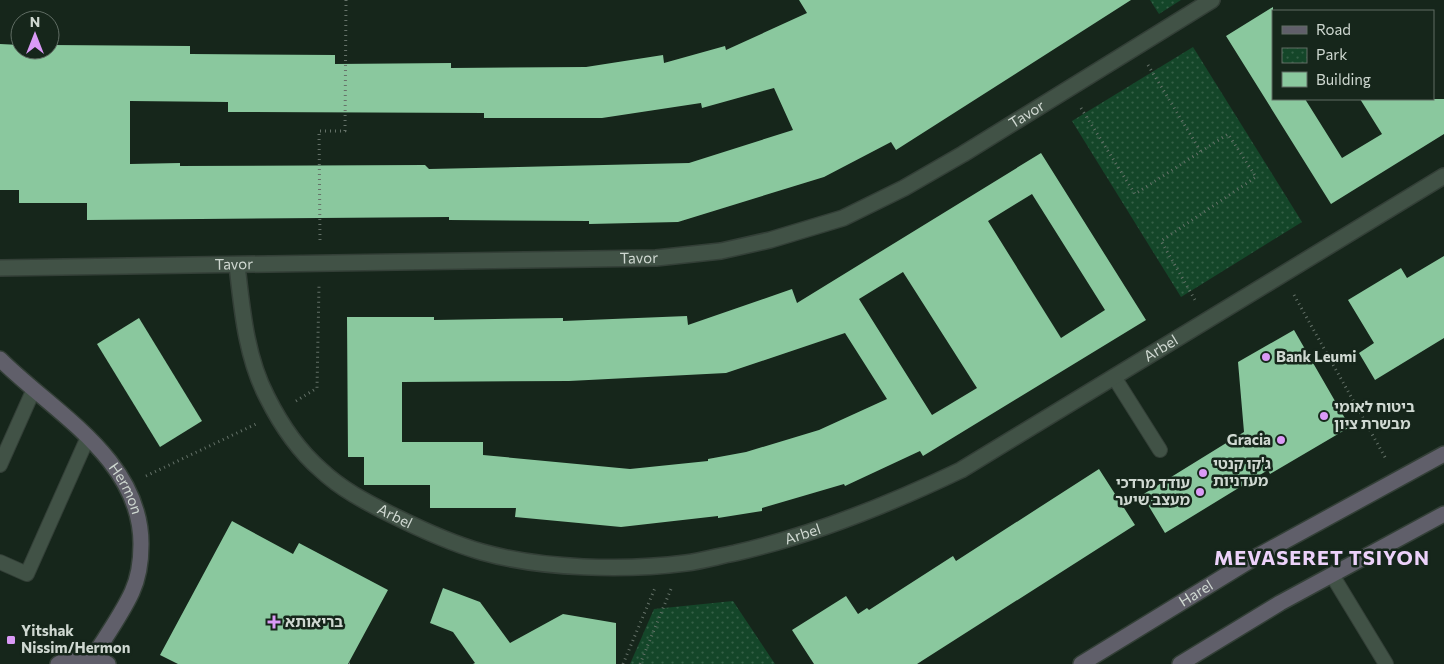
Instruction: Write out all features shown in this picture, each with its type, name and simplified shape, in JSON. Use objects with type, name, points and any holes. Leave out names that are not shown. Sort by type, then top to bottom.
[{"type":"main road","name":"Hermon","points":[[0,359],[33,391],[88,437],[112,463],[126,486],[136,509],[141,537],[141,563],[132,591],[93,657]]},
{"type":"main road","name":"Harel","points":[[1081,664],[1254,558],[1444,454]]},
{"type":"main road","points":[[1180,664],[1280,603],[1444,514]]},
{"type":"main road","points":[[58,664],[71,658],[93,657],[108,664]]},
{"type":"street","name":"Tavor","points":[[0,268],[656,258],[729,249],[844,218],[904,188],[1212,0]]},
{"type":"street","name":"Arbel","points":[[237,265],[243,317],[252,358],[266,397],[289,434],[320,470],[357,497],[426,532],[484,552],[537,561],[612,569],[687,563],[768,545],[834,525],[904,497],[961,470],[1444,176]]},
{"type":"lane","points":[[1114,377],[1160,450]]},
{"type":"lane","points":[[0,465],[33,391]]},
{"type":"lane","points":[[0,562],[27,574],[88,437]]},
{"type":"lane","points":[[1332,575],[1386,664]]},
{"type":"path","points":[[1137,46],[1201,152]]},
{"type":"path","points":[[1069,88],[1135,194],[1228,134],[1256,177],[1161,240],[1207,320]]},
{"type":"path","points":[[1282,275],[1397,480]]},
{"type":"path","points":[[623,664],[665,565]]},
{"type":"path","points":[[640,664],[674,579]]},
{"type":"green space","points":[[1150,0],[1181,0],[1159,14]]},
{"type":"green space","points":[[1193,47],[1302,222],[1181,297],[1072,121]]},
{"type":"green space","points":[[733,601],[775,664],[630,664],[654,609]]},
{"type":"building","points":[[799,0],[1131,0],[896,150],[891,142],[824,177],[678,222],[589,224],[589,221],[449,220],[449,217],[87,220],[87,203],[19,203],[19,190],[0,190],[0,44],[10,44],[10,60],[60,60],[60,45],[190,46],[190,54],[335,55],[335,64],[451,63],[451,68],[586,67],[663,55],[664,63],[725,46],[726,50],[807,13]],"holes":[[[774,88],[793,130],[689,163],[429,169],[425,165],[180,166],[180,163],[130,164],[130,101],[228,102],[228,112],[484,113],[484,118],[602,118],[701,103],[702,108]]]},
{"type":"building","points":[[1273,7],[1272,100],[1306,100],[1342,158],[1382,134],[1361,100],[1444,99],[1444,134],[1331,204],[1226,36]]},
{"type":"building","points":[[1041,153],[1146,320],[923,456],[920,451],[845,486],[844,484],[762,508],[762,511],[718,518],[718,516],[621,527],[515,517],[516,508],[430,508],[430,485],[364,485],[364,457],[348,457],[347,317],[434,317],[434,320],[563,318],[563,321],[687,316],[688,325],[792,289],[797,303]],"holes":[[[1032,194],[1105,310],[1061,338],[988,221]],[[903,272],[977,388],[932,415],[859,299]],[[845,333],[887,399],[819,430],[746,452],[708,459],[708,461],[630,469],[483,455],[483,442],[402,442],[402,382],[569,381],[726,373]]]},
{"type":"building","points":[[1444,256],[1444,338],[1375,380],[1359,353],[1374,343],[1348,300],[1401,268],[1407,278]]},
{"type":"building","points":[[139,318],[202,421],[160,447],[97,344]]},
{"type":"building","points":[[1294,330],[1350,427],[1270,474],[1268,470],[1165,533],[1142,495],[1244,432],[1238,362]]},
{"type":"building","points":[[1099,469],[1135,525],[917,664],[814,664],[792,630],[846,596],[858,614],[867,608],[869,610],[953,556],[956,561]]},
{"type":"building","name":"בריאותא","points":[[232,521],[293,554],[299,543],[388,590],[348,664],[178,664],[160,655]]},
{"type":"building","points":[[443,588],[480,602],[510,643],[563,614],[616,623],[616,664],[473,664],[475,663],[453,632],[430,623]]},
{"type":"place","name":"Bank Leumi","points":[[1266,357]]},
{"type":"place","name":"ביטוח לאומי מבשרת ציון","points":[[1324,416]]},
{"type":"place","name":"Gracia","points":[[1281,440]]},
{"type":"place","name":"ג'קו קנטי מעדניות","points":[[1203,473]]},
{"type":"place","name":"עודד מרדכי מעצב שיער","points":[[1200,492]]},
{"type":"place","name":"בריאותא","points":[[274,622]]},
{"type":"place","name":"Yitshak Nissim/Hermon","points":[[11,640]]},
{"type":"district","name":"MEVASERET TSIYON","points":[[1322,558]]}]
